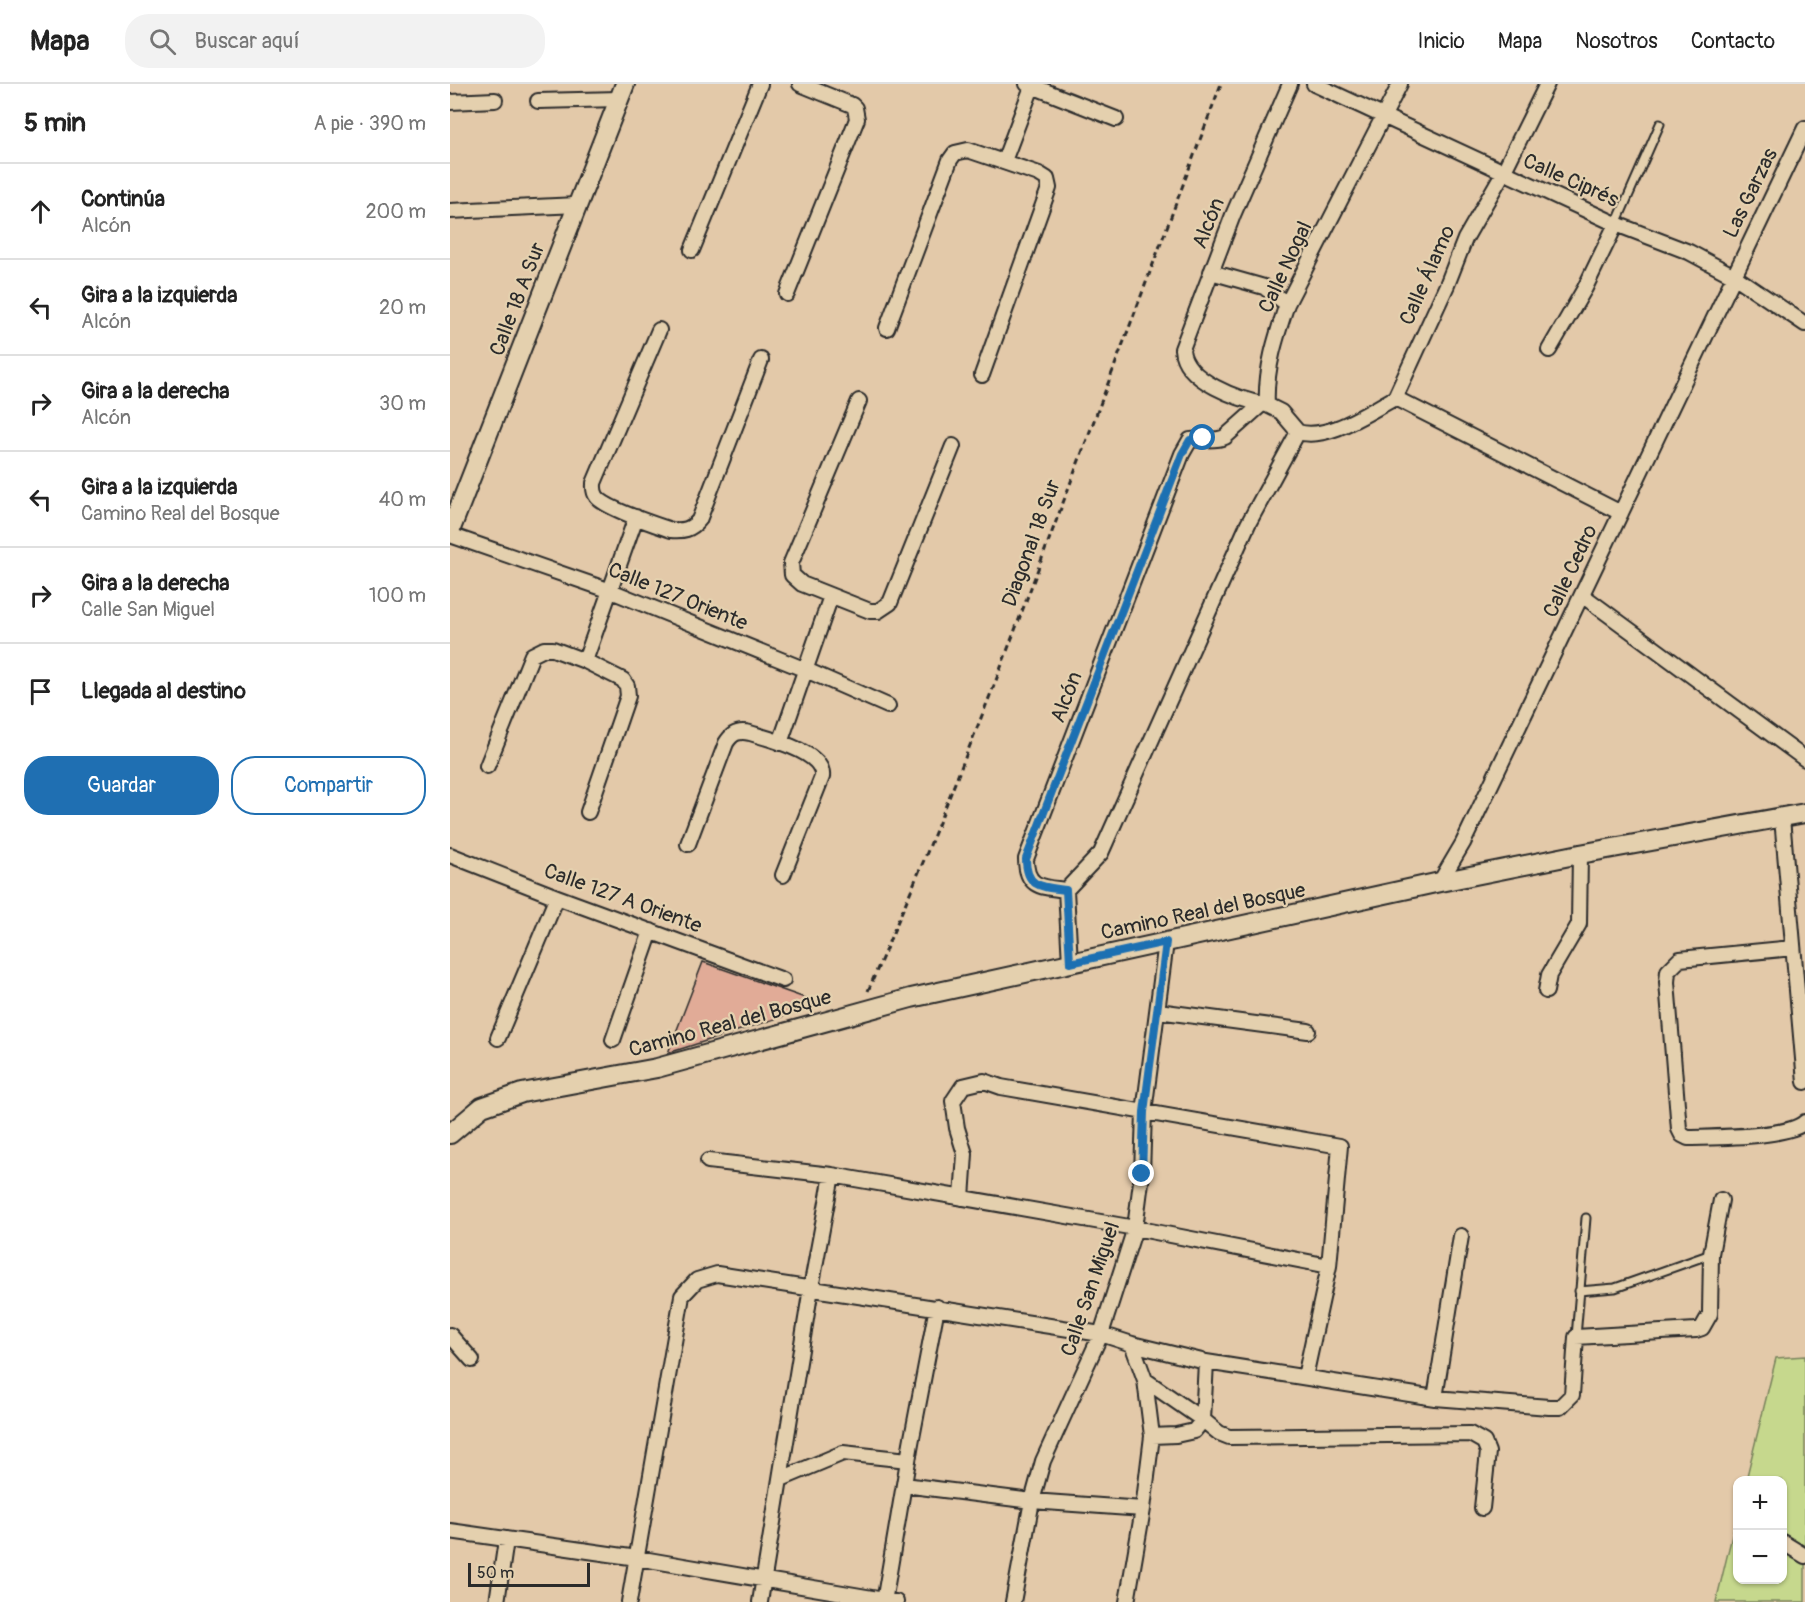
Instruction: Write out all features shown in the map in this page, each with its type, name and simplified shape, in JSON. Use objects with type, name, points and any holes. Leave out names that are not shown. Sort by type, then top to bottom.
[{"type":"street","points":[[692,250],[760,84]]},
{"type":"street","points":[[787,294],[857,119],[855,108],[852,105],[815,87],[800,84]]},
{"type":"street","name":"Alcón","points":[[1264,405],[1245,401],[1198,377],[1186,365],[1182,349],[1233,214],[1290,84]]},
{"type":"street","name":"Calle Ciprés","points":[[1314,84],[1616,224],[1689,252],[1734,276],[1805,324]]},
{"type":"street","name":"Calle Nogal","points":[[1264,405],[1268,371],[1287,304],[1401,84]]},
{"type":"street","name":"Calle Álamo","points":[[1395,398],[1447,285],[1465,239],[1503,173],[1546,84]]},
{"type":"street","points":[[1004,160],[1031,85],[1116,119]]},
{"type":"street","points":[[538,102],[622,91]]},
{"type":"street","name":"Calle 18 A Sur","points":[[450,531],[622,91]]},
{"type":"street","points":[[450,102],[495,100]]},
{"type":"street","name":"Las Garzas","points":[[1734,276],[1805,128]]},
{"type":"street","points":[[887,328],[950,160],[955,153],[968,150],[1004,160],[1044,176],[1049,189],[982,375]]},
{"type":"street","points":[[450,211],[578,205]]},
{"type":"street","points":[[1549,350],[1585,288],[1616,224]]},
{"type":"street","points":[[1211,272],[1264,287],[1287,304]]},
{"type":"street","name":"Calle Cedro","points":[[1440,882],[1463,843],[1734,276]]},
{"type":"street","points":[[659,330],[594,483],[594,489],[599,500],[671,530],[682,531],[693,527],[699,520],[761,360]]},
{"type":"street","points":[[1264,405],[1281,412],[1298,432],[1308,435],[1337,428],[1395,398],[1621,513]]},
{"type":"street","points":[[859,401],[790,563],[792,575],[796,580],[870,611],[878,611],[890,603],[953,446]]},
{"type":"street","name":"Alcón","points":[[1066,890],[1039,887],[1031,881],[1026,871],[1026,859],[1182,454],[1190,440],[1203,438],[1219,440],[1264,405]]},
{"type":"street","points":[[1070,963],[1066,890],[1101,853],[1248,524],[1298,432]]},
{"type":"street","points":[[585,661],[636,517]]},
{"type":"street","name":"Calle 127 Oriente","points":[[450,536],[611,591],[806,670],[888,706]]},
{"type":"street","points":[[1582,595],[1805,759]]},
{"type":"street","points":[[780,743],[831,596]]},
{"type":"street","points":[[487,766],[532,655],[544,648],[553,649],[585,661],[623,680],[627,686],[628,696],[588,812]]},
{"type":"street","points":[[688,844],[729,737],[742,731],[780,743],[811,756],[823,770],[783,875]]},
{"type":"street","name":"Camino Real del Bosque","points":[[450,1134],[482,1107],[522,1094],[657,1068],[911,998],[1440,882],[1805,813]]},
{"type":"street","points":[[1782,818],[1805,1082]]},
{"type":"street","points":[[1546,991],[1549,975],[1579,924],[1580,854]]},
{"type":"street","name":"Calle 127 A Oriente","points":[[451,859],[783,980]]},
{"type":"street","points":[[498,1038],[558,897]]},
{"type":"street","points":[[613,1040],[651,931]]},
{"type":"street","name":"Calle San Miguel","points":[[1013,1602],[1032,1501],[1043,1461],[1101,1334],[1136,1228],[1142,1174],[1144,1112],[1166,942]]},
{"type":"street","points":[[1793,948],[1689,957],[1680,960],[1668,971],[1667,981],[1679,1129],[1682,1135],[1688,1138],[1774,1133],[1792,1130],[1805,1122]]},
{"type":"street","points":[[1158,1011],[1308,1031]]},
{"type":"street","points":[[962,1198],[965,1154],[957,1128],[953,1101],[963,1086],[984,1081],[1001,1086],[1340,1146],[1329,1266],[1305,1377]]},
{"type":"street","points":[[708,1161],[832,1175],[1136,1228],[1329,1266]]},
{"type":"street","points":[[760,1602],[832,1175]]},
{"type":"street","points":[[629,1602],[682,1296],[697,1280],[717,1274],[937,1307],[1101,1334],[1206,1362],[1435,1398],[1560,1407],[1572,1395],[1576,1337],[1702,1328],[1710,1314],[1711,1254],[1721,1200]]},
{"type":"street","points":[[1435,1398],[1461,1236]]},
{"type":"street","points":[[450,1532],[637,1558],[888,1601],[908,1460],[937,1307]]},
{"type":"street","points":[[450,1335],[472,1360]]},
{"type":"street","points":[[1127,1602],[1143,1509],[1152,1436],[1145,1380],[1132,1344]]},
{"type":"street","points":[[1152,1436],[1176,1435],[1194,1431],[1203,1419],[1206,1362]]},
{"type":"street","points":[[1145,1380],[1203,1419],[1219,1433],[1230,1437],[1470,1434],[1484,1442],[1488,1452],[1482,1508]]},
{"type":"street","points":[[781,1479],[843,1453],[908,1460]]},
{"type":"street","points":[[904,1485],[1032,1501],[1143,1509]]},
{"type":"street","points":[[496,1602],[506,1540]]},
{"type":"street","points":[[1787,1545],[1805,1557]]},
{"type":"lane","points":[[1616,224],[1660,123]]},
{"type":"lane","points":[[1576,1337],[1586,1218]]},
{"type":"lane","points":[[1579,1291],[1615,1288],[1711,1254]]},
{"type":"path","name":"Diagonal 18 Sur","points":[[865,1011],[869,990],[995,683],[1221,84]]},
{"type":"green space","points":[[1805,1356],[1805,1602],[1716,1602],[1733,1532],[1733,1584],[1787,1584],[1787,1476],[1747,1476],[1776,1358]]},
{"type":"building","points":[[703,962],[822,1004],[668,1053]]},
{"type":"route","points":[[1142,1174],[1144,1112],[1166,942],[1070,963],[1066,890],[1039,887],[1031,881],[1026,871],[1026,859],[1182,454],[1190,440],[1203,438]]}]
